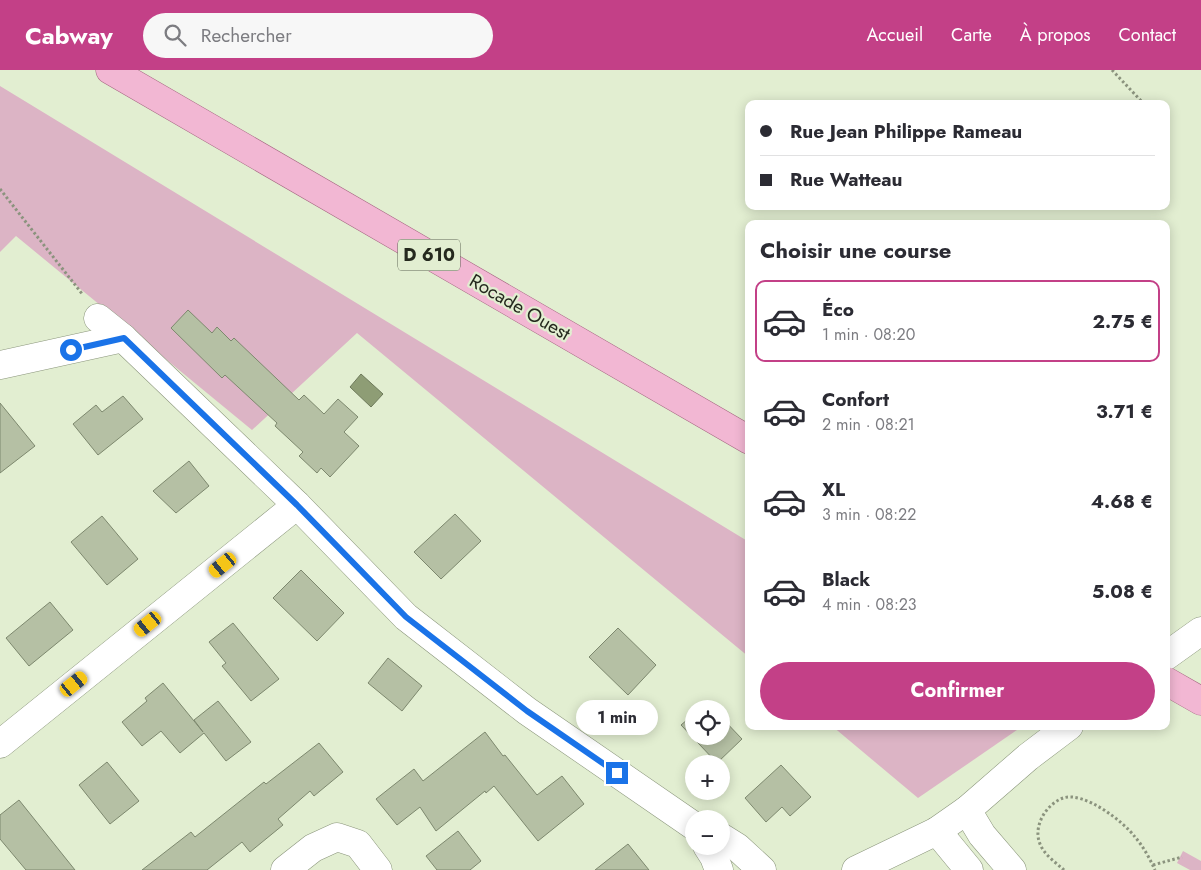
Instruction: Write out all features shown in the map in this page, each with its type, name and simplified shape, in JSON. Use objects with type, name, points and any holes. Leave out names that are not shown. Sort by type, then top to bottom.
[{"type":"main road","name":"Rocade Ouest","points":[[110,70],[745,438]]},
{"type":"main road","points":[[1170,683],[1201,701]]},
{"type":"street","points":[[93,310],[297,505],[406,617],[527,711],[685,823]]},
{"type":"street","points":[[0,365],[124,338]]},
{"type":"street","points":[[0,744],[297,505]]},
{"type":"street","points":[[1170,653],[1201,631]]},
{"type":"street","points":[[856,870],[937,831],[967,810],[1028,757],[1064,730]]},
{"type":"street","points":[[967,810],[982,835],[1012,870]]},
{"type":"street","points":[[937,831],[969,870]]},
{"type":"street","points":[[285,870],[312,848],[337,837],[358,844],[378,870]]},
{"type":"street","points":[[730,843],[762,870]]},
{"type":"street","points":[[713,855],[719,870]]},
{"type":"path","points":[[1112,70],[1140,100]]},
{"type":"path","points":[[0,189],[93,310]]},
{"type":"path","points":[[1062,869],[1050,858],[1039,841],[1039,831],[1040,821],[1049,807],[1064,798],[1085,799],[1106,810],[1135,836],[1153,865],[1154,870]]},
{"type":"path","points":[[1153,865],[1182,857]]},
{"type":"shaded area","points":[[0,86],[745,540],[745,654],[357,333],[252,430],[16,236],[0,252]]},
{"type":"shaded area","points":[[361,374],[383,394],[371,407],[350,387]]},
{"type":"shaded area","points":[[837,730],[1017,730],[918,798]]},
{"type":"shaded area","points":[[1183,851],[1201,861],[1201,870],[1190,870],[1177,863]]},
{"type":"building","points":[[188,310],[212,333],[217,327],[231,341],[234,338],[299,400],[304,395],[324,414],[338,399],[358,417],[344,432],[359,446],[330,477],[321,468],[317,473],[299,456],[303,452],[275,426],[277,423],[225,375],[222,378],[171,328]]},
{"type":"building","points":[[123,396],[143,419],[98,455],[73,424],[96,405],[102,412]]},
{"type":"building","points":[[0,403],[35,446],[0,473]]},
{"type":"building","points":[[189,461],[209,486],[176,513],[153,491]]},
{"type":"building","points":[[455,514],[481,541],[441,579],[414,552]]},
{"type":"building","points":[[102,516],[138,559],[107,585],[71,542]]},
{"type":"building","points":[[301,570],[344,613],[317,641],[273,598]]},
{"type":"building","points":[[50,602],[73,630],[29,666],[6,638]]},
{"type":"building","points":[[233,623],[279,679],[251,701],[222,666],[226,663],[209,642]]},
{"type":"building","points":[[618,628],[656,665],[628,695],[589,657]]},
{"type":"building","points":[[388,658],[422,686],[402,711],[368,683]]},
{"type":"building","points":[[163,683],[203,732],[194,720],[218,701],[251,742],[226,761],[204,733],[180,753],[161,731],[142,746],[122,722],[147,701],[145,698]]},
{"type":"building","points":[[730,726],[742,739],[725,755],[709,755],[700,745],[730,745]]},
{"type":"building","points":[[485,732],[537,795],[562,776],[584,804],[538,841],[494,786],[486,793],[485,791],[436,831],[420,807],[397,825],[376,799],[414,769],[423,781]]},
{"type":"building","points":[[319,743],[343,772],[314,796],[310,791],[278,819],[283,825],[250,852],[242,842],[207,870],[142,870],[191,832],[195,837],[264,782],[266,784]]},
{"type":"building","points":[[107,762],[139,801],[110,824],[79,785]]},
{"type":"building","points":[[781,765],[811,797],[790,816],[782,807],[766,822],[745,798]]},
{"type":"building","points":[[19,800],[75,870],[26,870],[0,839],[0,815]]},
{"type":"building","points":[[458,831],[481,861],[470,870],[437,870],[426,856]]},
{"type":"building","points":[[628,844],[649,870],[595,870]]},
{"type":"route","points":[[71,350],[124,338],[297,505],[406,617],[527,711],[617,773]]}]
